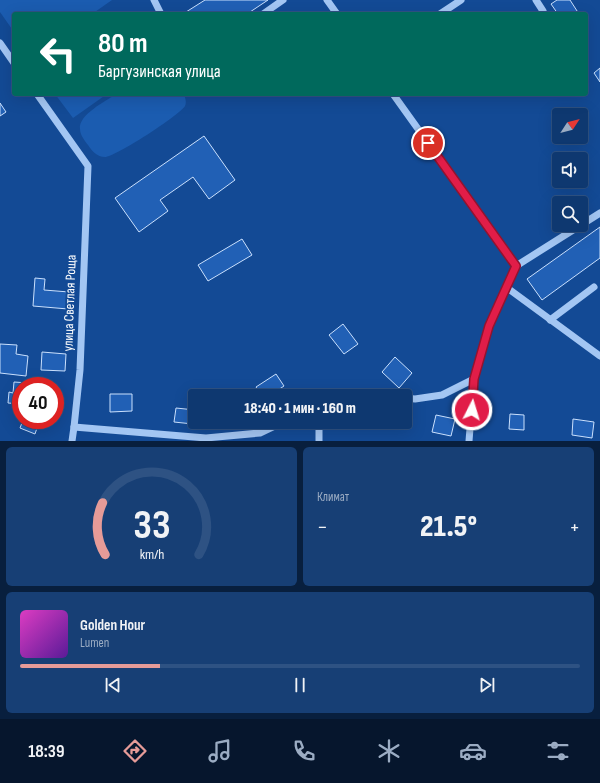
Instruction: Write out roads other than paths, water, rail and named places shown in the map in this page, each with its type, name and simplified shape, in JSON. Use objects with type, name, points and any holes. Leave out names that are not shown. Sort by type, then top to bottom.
[{"type":"street","points":[[154,0],[160,12]]},
{"type":"street","points":[[266,12],[283,0]]},
{"type":"street","points":[[328,0],[336,12]]},
{"type":"street","points":[[443,12],[461,0]]},
{"type":"street","points":[[536,0],[543,11]]},
{"type":"street","points":[[0,43],[12,60]]},
{"type":"street","name":"улица Светлая Роща","points":[[38,96],[88,166],[80,370],[72,441]]},
{"type":"street","points":[[394,96],[516,266]]},
{"type":"street","points":[[469,441],[474,379],[489,326],[516,266],[600,213]]},
{"type":"street","points":[[506,287],[600,356]]},
{"type":"street","points":[[550,320],[594,287]]},
{"type":"street","points":[[412,399],[442,395],[474,379]]},
{"type":"street","points":[[74,427],[206,438],[260,433],[268,429]]},
{"type":"street","points":[[319,429],[319,441]]}]
